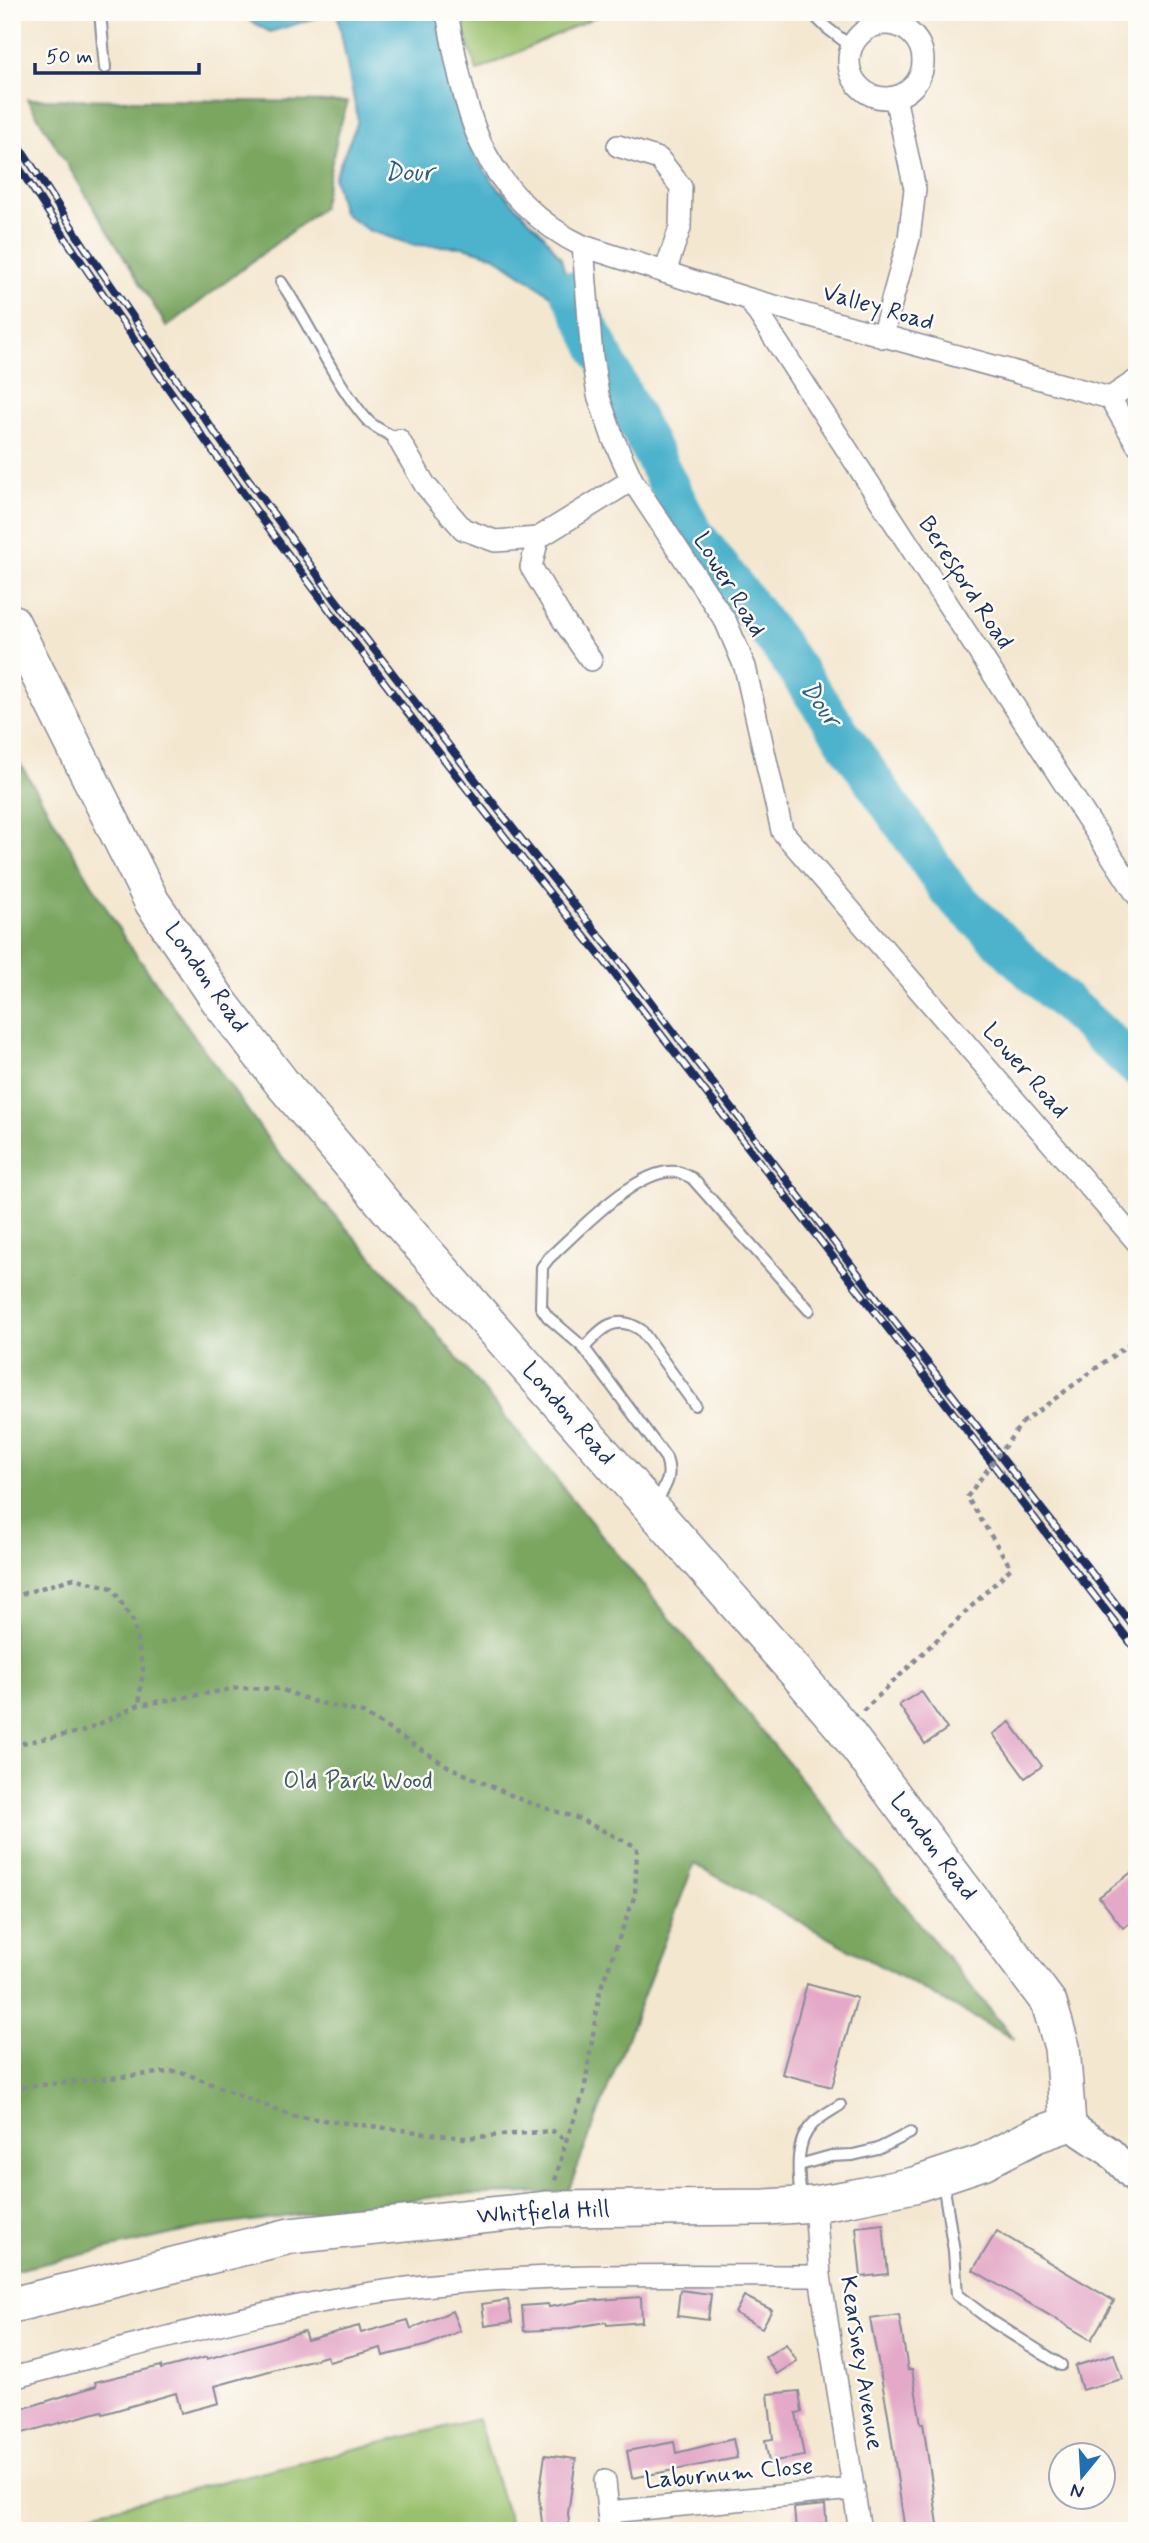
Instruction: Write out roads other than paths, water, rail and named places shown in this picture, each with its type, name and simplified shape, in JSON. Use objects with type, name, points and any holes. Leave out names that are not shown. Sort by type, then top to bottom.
[{"type":"main road","name":"London Road","points":[[12,622],[152,902],[219,1001],[282,1083],[395,1217],[844,1729],[1049,2003],[1062,2047],[1068,2124]]},
{"type":"main road","name":"Whitfield Hill","points":[[12,2305],[290,2236],[548,2209],[766,2207],[808,2204],[903,2187],[942,2176],[983,2162],[1036,2135],[1068,2124]]},
{"type":"street","points":[[447,12],[469,109],[482,145],[499,172],[533,214],[560,235],[583,246]]},
{"type":"street","points":[[876,25],[893,25],[908,31],[919,44],[924,60],[920,77],[910,90],[895,97],[879,98],[864,91],[853,79],[849,63],[852,47],[862,33],[876,25]]},
{"type":"street","points":[[882,337],[909,239],[915,189],[895,97]]},
{"type":"street","points":[[618,146],[659,159],[681,187],[680,228],[665,272]]},
{"type":"street","name":"Valley Road","points":[[583,246],[750,299],[1110,398]]},
{"type":"street","name":"Lower Road","points":[[583,246],[592,357],[598,395],[632,480],[726,622],[736,644],[745,667],[782,831],[1137,1242]]},
{"type":"street","name":"Beresford Road","points":[[750,299],[1137,895]]},
{"type":"street","points":[[1137,380],[1110,398],[1137,444]]},
{"type":"street","points":[[399,440],[425,485],[463,529],[495,541],[538,538],[632,480]]},
{"type":"street","points":[[538,538],[531,567],[590,660]]},
{"type":"street","points":[[1068,2124],[1110,2152],[1137,2180]]},
{"type":"street","name":"Kearsney Avenue","points":[[808,2204],[860,2531]]},
{"type":"street","points":[[12,2378],[283,2308],[440,2284],[539,2276],[820,2276]]},
{"type":"street","name":"Laburnum Close","points":[[606,2481],[609,2521],[854,2489]]},
{"type":"lane","points":[[100,12],[105,68]]},
{"type":"lane","points":[[811,12],[852,47]]},
{"type":"lane","points":[[281,282],[302,312],[329,363],[369,423],[399,440]]},
{"type":"lane","points":[[653,1509],[669,1478],[670,1469],[666,1458],[584,1348],[548,1317],[541,1307],[542,1267],[549,1258],[629,1186],[661,1173],[677,1172],[692,1178],[809,1310]]},
{"type":"lane","points":[[584,1348],[600,1330],[619,1321],[629,1322],[641,1330],[695,1405]]},
{"type":"lane","points":[[808,2204],[799,2165],[803,2138],[812,2124],[840,2105]]},
{"type":"lane","points":[[799,2165],[878,2148],[910,2133]]},
{"type":"lane","points":[[942,2176],[954,2251],[957,2295],[993,2322],[1061,2365]]},
{"type":"water","points":[[254,12],[335,12],[270,32],[250,21]]},
{"type":"water","name":"Dour","points":[[337,12],[440,12],[453,98],[464,132],[477,160],[495,184],[543,234],[561,258],[570,291],[561,302],[494,256],[464,247],[413,245],[368,230],[343,213],[334,178],[358,121]]},
{"type":"waterway","name":"Dour","points":[[570,291],[692,531],[781,647],[950,892],[1032,972],[1137,1067]]},
{"type":"railway","points":[[12,135],[166,365],[335,599],[525,844],[615,955],[882,1305],[1137,1631]]},
{"type":"railway","points":[[12,157],[81,262],[224,467],[373,668],[606,963],[1137,1651]]},
{"type":"park label","name":"Old Park Wood","points":[[358,1781]]}]
